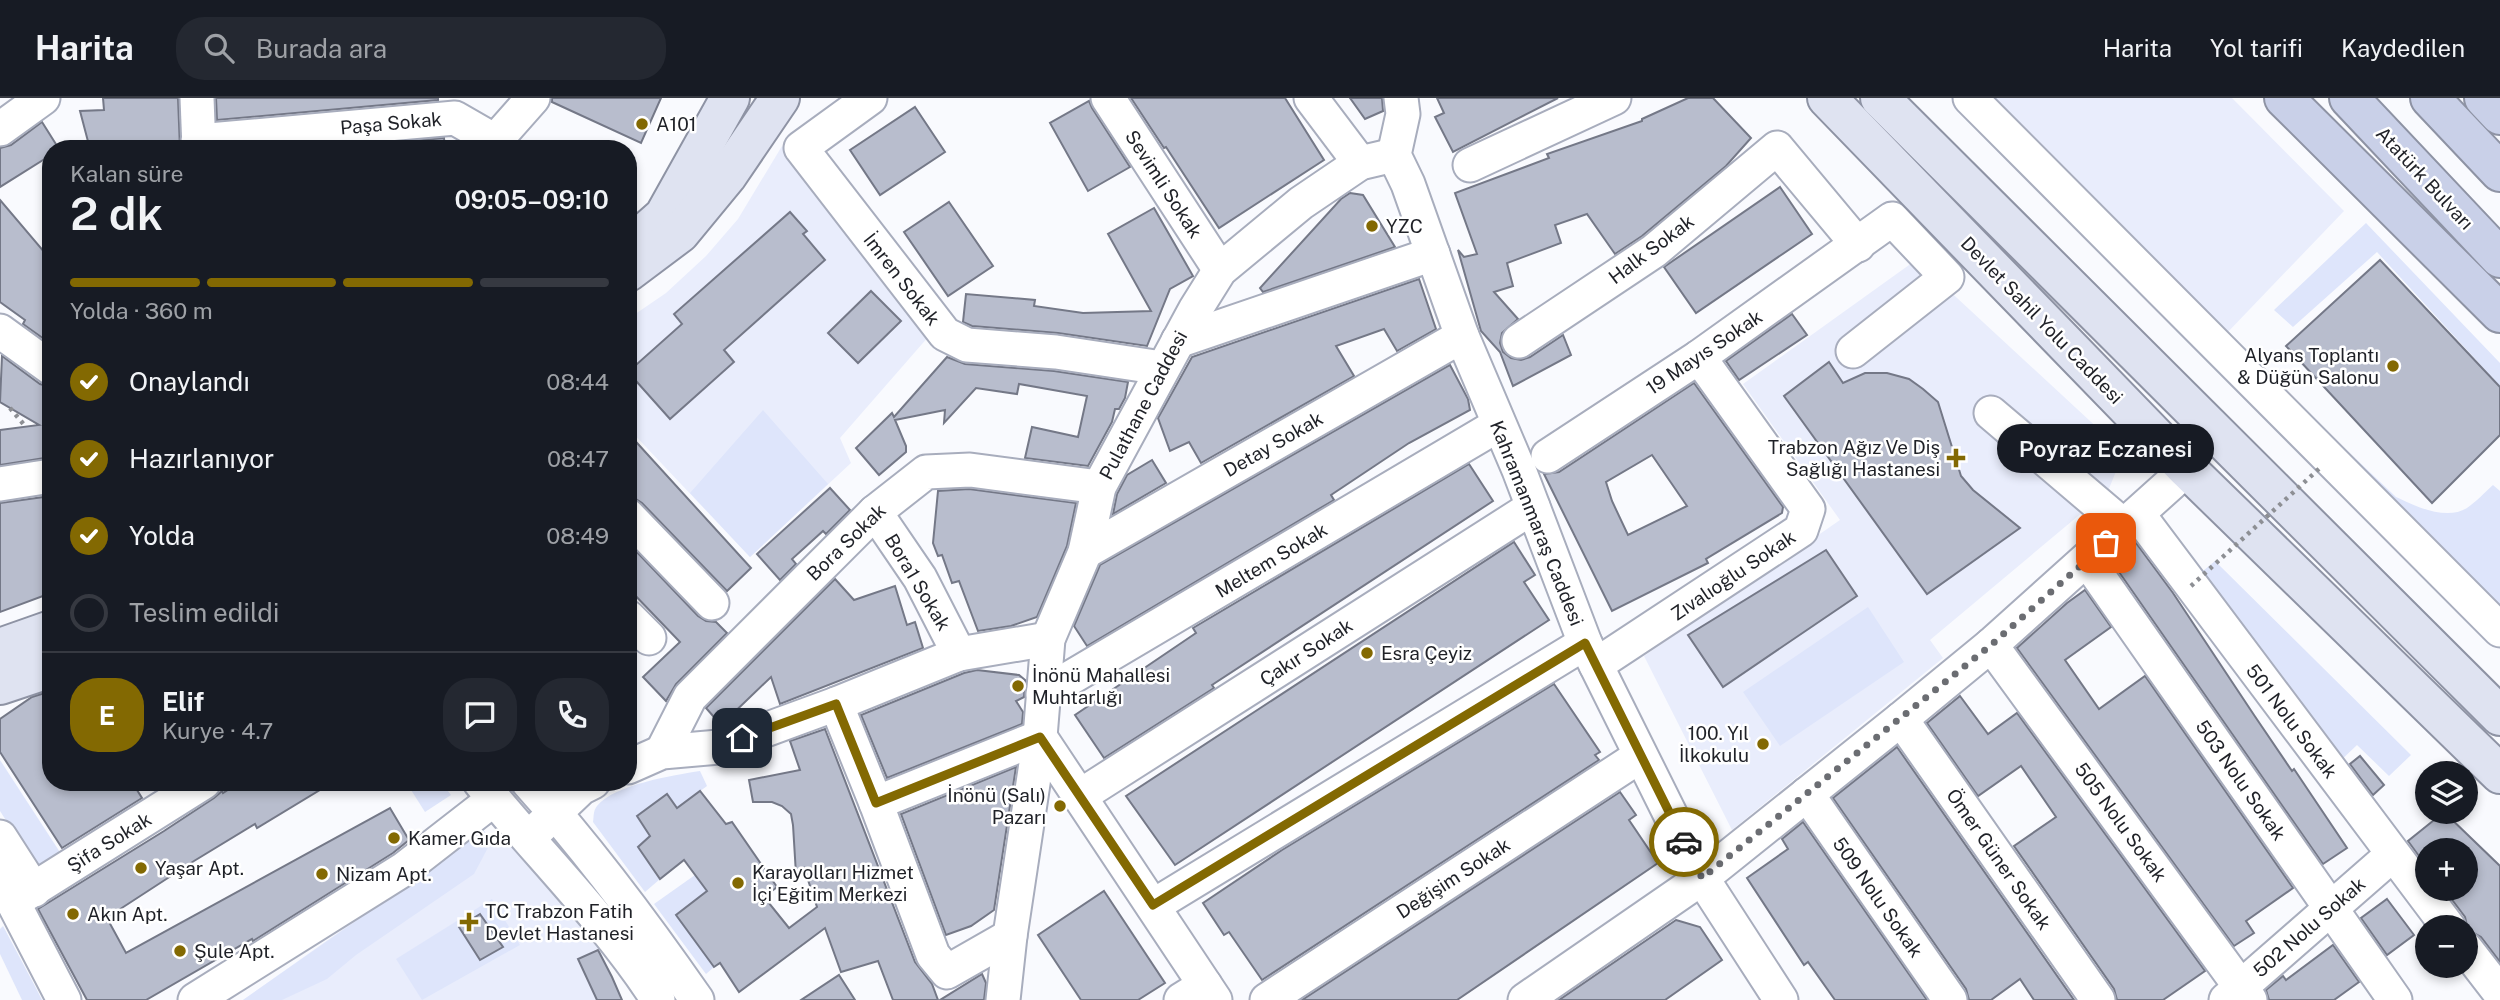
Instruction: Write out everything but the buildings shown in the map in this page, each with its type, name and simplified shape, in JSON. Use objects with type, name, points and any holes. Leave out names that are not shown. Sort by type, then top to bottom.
[{"type":"highway","points":[[2284,98],[2500,313]]},
{"type":"highway","name":"Atatürk Bulvarı","points":[[2349,98],[2500,258]]},
{"type":"highway","points":[[2430,98],[2500,173]]},
{"type":"highway","points":[[2484,98],[2500,115]]},
{"type":"main road","points":[[637,239],[664,216],[730,98]]},
{"type":"main road","name":"Devlet Sahil Yolu Caddesi","points":[[1827,98],[2187,468],[2500,774]]},
{"type":"main road","name":"Devlet Sahil Yolu Caddesi","points":[[1880,98],[2500,716]]},
{"type":"main road","points":[[637,265],[680,233],[727,176],[794,122]]},
{"type":"main road","points":[[0,627],[42,614]]},
{"type":"main road","points":[[0,649],[42,633]]},
{"type":"main road","points":[[0,665],[42,650]]},
{"type":"main road","points":[[0,685],[42,671]]},
{"type":"street","points":[[0,129],[43,98]]},
{"type":"street","points":[[197,98],[198,140]]},
{"type":"street","points":[[496,140],[533,98]]},
{"type":"street","points":[[794,122],[870,98]]},
{"type":"street","name":"Sevimli Sokak","points":[[1108,98],[1220,271]]},
{"type":"street","points":[[1311,98],[1360,163]]},
{"type":"street","points":[[1394,155],[1403,114],[1401,98]]},
{"type":"street","points":[[1470,165],[1614,98]]},
{"type":"street","points":[[1970,98],[2500,630]]},
{"type":"street","name":"Paşa Sokak","points":[[246,140],[455,118],[485,140]]},
{"type":"street","name":"İmren Sokak","points":[[794,122],[945,334],[967,345],[1056,352],[1170,355]]},
{"type":"street","name":"Halk Sokak","points":[[1519,341],[1654,251],[1777,148],[1858,245]]},
{"type":"street","name":"Pulathane Caddesi","points":[[1003,1000],[1040,737],[1048,639],[1085,552],[1099,487],[1170,355],[1220,271],[1301,203],[1360,163],[1394,155]]},
{"type":"street","name":"Kahramanmaraş Caddesi","points":[[1394,155],[1408,184],[1462,337],[1533,507],[1590,654],[1702,878],[1781,1000]]},
{"type":"street","name":"19 Mayıs Sokak","points":[[1548,456],[1699,356],[1892,219],[1947,277]]},
{"type":"street","points":[[1853,351],[1977,253]]},
{"type":"street","points":[[1170,355],[1433,254]]},
{"type":"street","points":[[0,331],[42,361]]},
{"type":"street","name":"Detay Sokak","points":[[1085,552],[1462,337]]},
{"type":"street","name":"Zıvalıoğlu Sokak","points":[[1590,654],[1801,530],[1808,509],[1699,356]]},
{"type":"street","name":"501 Nolu Sokak","points":[[1991,413],[2131,520],[2192,586],[2439,915]]},
{"type":"street","name":"Meltem Sokak","points":[[1043,694],[1498,425]]},
{"type":"street","points":[[1525,1000],[1567,988],[1991,645],[2187,468]]},
{"type":"street","name":"Bora Sokak","points":[[662,752],[690,697],[875,512],[926,472],[970,470],[1099,487]]},
{"type":"street","points":[[0,484],[42,477]]},
{"type":"street","name":"Çakır Sokak","points":[[1080,796],[1533,507]]},
{"type":"street","name":"Bora1 Sokak","points":[[875,512],[920,578],[959,654]]},
{"type":"street","points":[[637,525],[712,603]]},
{"type":"street","name":"503 Nolu Sokak","points":[[2087,560],[2395,1000]]},
{"type":"street","points":[[637,763],[662,752],[719,747],[836,704],[959,654],[1048,639]]},
{"type":"street","name":"505 Nolu Sokak","points":[[1991,645],[2239,996]]},
{"type":"street","points":[[1153,905],[1590,654]]},
{"type":"street","points":[[836,704],[933,955],[947,972],[1010,936]]},
{"type":"street","name":"Ömer Güner Sokak","points":[[1901,719],[2098,1000]]},
{"type":"street","points":[[876,803],[1040,737],[1153,905],[1200,995]]},
{"type":"street","name":"Değişim Sokak","points":[[1267,1000],[1640,756]]},
{"type":"street","name":"Şifa Sokak","points":[[16,891],[189,791]]},
{"type":"street","points":[[195,1000],[404,869],[487,791],[649,958],[697,1000]]},
{"type":"street","points":[[536,791],[556,813],[649,958],[658,1000]]},
{"type":"street","points":[[529,837],[578,791]]},
{"type":"street","name":"509 Nolu Sokak","points":[[1807,794],[1950,1000]]},
{"type":"street","points":[[0,837],[16,891],[64,1000]]},
{"type":"street","name":"502 Nolu Sokak","points":[[2239,996],[2330,908],[2392,855]]},
{"type":"street","points":[[2478,965],[2500,993]]},
{"type":"path","points":[[10,408],[26,427]]},
{"type":"path","points":[[2192,586],[2321,467]]},
{"type":"shaded area","points":[[1989,98],[2232,98],[2344,211],[2226,334]]},
{"type":"shaded area","points":[[782,146],[822,202],[929,336],[840,438],[851,463],[750,557],[637,438],[637,313],[666,293],[706,256],[738,219]]},
{"type":"shaded area","points":[[2366,223],[2500,363],[2500,386],[2377,252],[2293,327],[2274,310]]},
{"type":"shaded area","name":"Trabzon Ağız Ve Diş Sağlığı Hastanesi","points":[[1916,260],[2117,446],[2117,469],[2108,491],[1930,640],[1943,658],[1732,830],[1644,656],[1840,520],[1743,384]]},
{"type":"shaded area","points":[[2263,371],[2396,497],[2431,511],[2450,513],[2467,508],[2493,485],[2500,491],[2500,618]]},
{"type":"shaded area","points":[[763,410],[828,484],[750,557],[690,493]]},
{"type":"shaded area","points":[[2215,561],[2411,755],[2389,776],[2357,745],[2336,765],[2197,576]]},
{"type":"shaded area","points":[[1868,607],[1904,662],[1780,746],[1743,692]]},
{"type":"shaded area","points":[[0,760],[65,860],[44,867],[34,864],[0,811]]},
{"type":"shaded area","points":[[700,771],[707,786],[677,808],[667,795],[637,816],[650,836],[638,847],[660,879],[645,892],[593,822],[597,806],[605,799],[619,791],[637,791],[637,785]]},
{"type":"shaded area","points":[[412,791],[448,791],[451,795],[425,812]]},
{"type":"shaded area","points":[[479,825],[492,840],[474,874],[356,955],[327,979],[282,1000],[243,1000],[376,907]]},
{"type":"shaded area","name":"TC Trabzon Fatih Devlet Hastanesi","points":[[508,832],[594,936],[622,1000],[243,1000],[411,881],[492,840],[495,842]]},
{"type":"shaded area","points":[[695,875],[707,891],[677,915],[714,967],[706,974],[654,904]]},
{"type":"shaded area","points":[[492,899],[520,945],[422,1000],[396,959]]},
{"type":"shaded area","points":[[3,926],[42,1000],[22,1000],[0,954],[0,929]]},
{"type":"way so far","points":[[1684,842],[1702,878],[1991,645],[2106,543]]},
{"type":"place","name":"A101","points":[[642,124]]},
{"type":"place","name":"YZC","points":[[1372,226]]},
{"type":"place","name":"Alyans Toplantı & Düğün Salonu","points":[[2393,366]]},
{"type":"place","name":"Trabzon Ağız Ve Diş Sağlığı Hastanesi","points":[[1956,458]]},
{"type":"place","name":"Poyraz Eczanesi","points":[[2106,543]]},
{"type":"place","name":"Esra Çeyiz","points":[[1367,653]]},
{"type":"place","name":"İnönü Mahallesi Muhtarlığı","points":[[1018,686]]},
{"type":"place","name":"100. Yıl İlkokulu","points":[[1763,744]]},
{"type":"place","name":"İnönü (Salı) Pazarı","points":[[1060,806]]},
{"type":"place","name":"Kamer Gıda","points":[[394,838]]},
{"type":"place","name":"Yaşar Apt.","points":[[141,868]]},
{"type":"place","name":"Nizam Apt.","points":[[322,874]]},
{"type":"place","name":"Karayolları Hizmet İçi Eğitim Merkezi","points":[[738,883]]},
{"type":"place","name":"Akın Apt.","points":[[73,914]]},
{"type":"place","name":"TC Trabzon Fatih Devlet Hastanesi","points":[[469,922]]},
{"type":"place","name":"Şule Apt.","points":[[180,951]]},
{"type":"route","points":[[742,738],[836,704],[876,803],[1040,737],[1153,905],[1585,643],[1684,842]]}]
